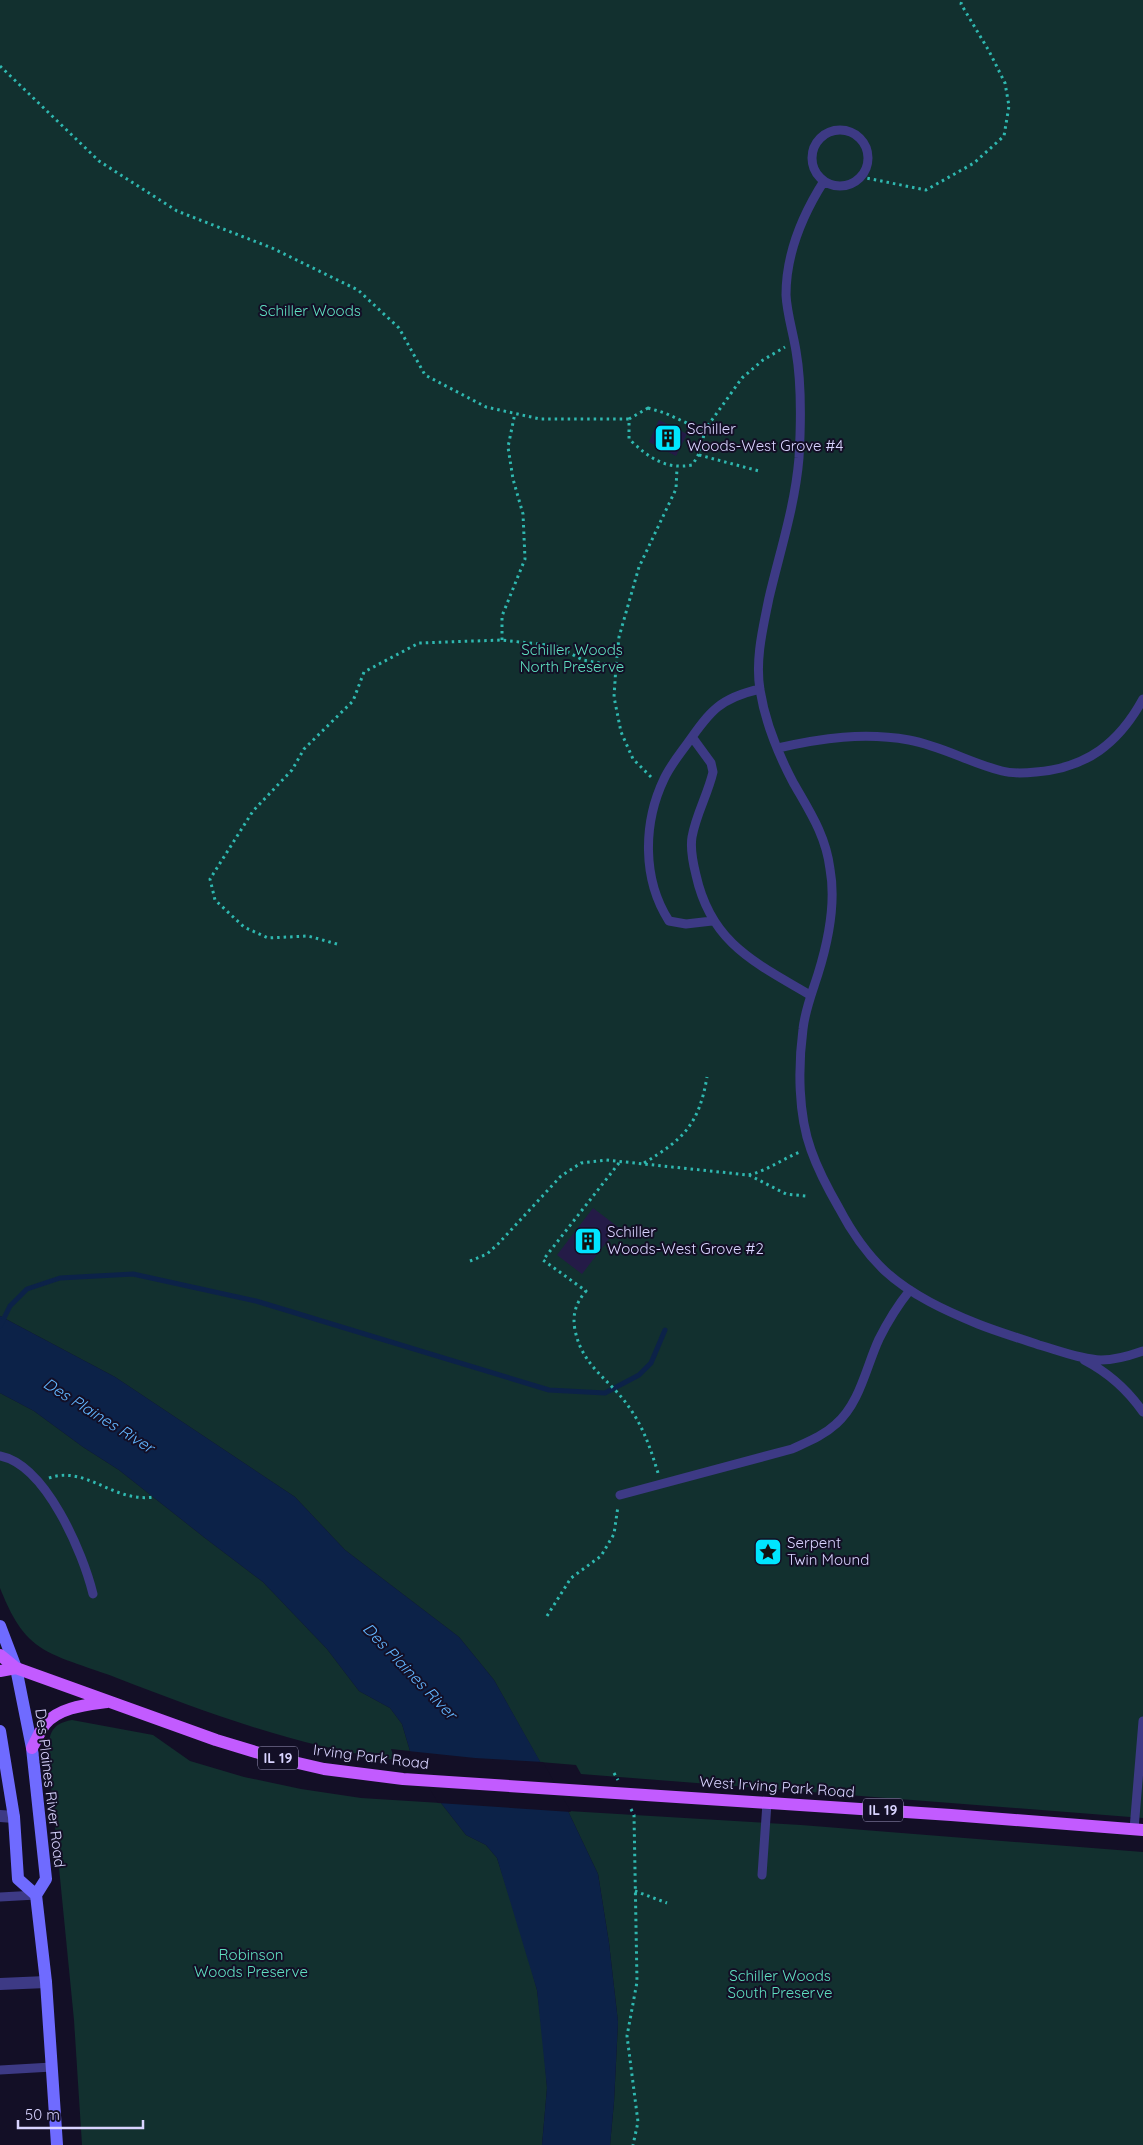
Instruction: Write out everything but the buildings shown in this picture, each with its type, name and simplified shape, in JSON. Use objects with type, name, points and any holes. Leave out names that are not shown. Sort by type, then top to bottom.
[{"type":"main road","name":"Des Plaines River Road","points":[[0,1626],[16,1668],[32,1748],[46,1879],[36,1895],[46,1982],[57,2145]]},
{"type":"main road","name":"Irving Park Road","points":[[0,1655],[16,1668],[216,1740],[272,1757],[324,1769],[403,1779],[589,1792]]},
{"type":"main road","points":[[0,1671],[16,1668]]},
{"type":"main road","points":[[32,1748],[45,1724],[57,1714],[76,1706],[109,1701]]},
{"type":"main road","points":[[0,1733],[4,1774],[14,1817],[18,1879],[36,1895]]},
{"type":"main road","name":"West Irving Park Road","points":[[589,1792],[1138,1830]]},
{"type":"street","points":[[0,1816],[14,1817]]},
{"type":"street","points":[[0,1984],[46,1982]]},
{"type":"lane","points":[[840,130],[849,131],[858,136],[865,145],[868,156],[867,167],[861,177],[852,183],[842,186],[824,181],[815,169],[812,159],[814,148],[819,139],[829,132],[840,130]]},
{"type":"lane","points":[[824,181],[805,214],[791,255],[786,295],[799,374],[799,457],[791,511],[763,626],[760,650],[760,689],[766,714],[787,770],[823,836],[831,871],[832,893],[828,925],[818,974],[810,995],[803,1028],[802,1104],[810,1148],[826,1185],[855,1235],[886,1271],[910,1290],[962,1318],[992,1330],[1080,1358],[1101,1368],[1132,1397],[1143,1412]]},
{"type":"lane","points":[[712,920],[686,924],[669,920],[657,900],[649,864],[650,825],[661,786],[673,763],[708,714],[718,705],[744,693],[760,689]]},
{"type":"lane","points":[[778,748],[841,736],[874,735],[938,746],[1004,772],[1052,771],[1074,765],[1097,754],[1118,736],[1143,699]]},
{"type":"lane","points":[[692,737],[711,763],[714,772],[692,838],[692,859],[697,881],[712,920],[743,954],[810,995]]},
{"type":"lane","points":[[620,1496],[792,1449],[816,1439],[836,1424],[850,1407],[879,1339],[897,1306],[910,1290]]},
{"type":"lane","points":[[1080,1358],[1102,1360],[1124,1358],[1143,1351]]},
{"type":"lane","points":[[0,1456],[17,1463],[38,1482],[57,1507],[81,1554],[93,1594]]},
{"type":"lane","points":[[1138,1830],[1143,1722]]},
{"type":"lane","points":[[762,1875],[767,1803]]},
{"type":"lane","points":[[0,1897],[36,1895]]},
{"type":"lane","points":[[0,2070],[52,2067]]},
{"type":"path","points":[[861,177],[926,190],[974,163],[1004,136],[1009,106],[1005,83],[989,51],[961,4],[962,0]]},
{"type":"path","points":[[0,66],[98,161],[177,211],[272,248],[358,290],[399,328],[425,374],[486,407],[540,419],[629,419],[648,408],[666,413],[704,431]]},
{"type":"path","points":[[629,419],[629,439],[647,456],[677,468],[692,465],[699,455],[704,431],[742,378],[762,360],[794,342]]},
{"type":"path","points":[[502,640],[502,616],[525,559],[523,514],[513,479],[508,448],[515,414]]},
{"type":"path","points":[[699,455],[759,471]]},
{"type":"path","points":[[661,786],[633,759],[621,732],[614,698],[619,637],[639,567],[676,490],[677,468]]},
{"type":"path","points":[[337,944],[308,936],[268,938],[244,927],[215,900],[210,879],[253,810],[292,770],[304,749],[353,701],[364,672],[419,643],[502,640],[556,646],[583,660],[616,666]]},
{"type":"path","points":[[644,1163],[672,1145],[694,1120],[703,1098],[707,1077]]},
{"type":"path","points":[[470,1261],[486,1254],[498,1244],[561,1176],[572,1168],[594,1160],[644,1163],[678,1169],[748,1175],[759,1172],[783,1158],[810,1148]]},
{"type":"path","points":[[619,1163],[543,1260],[586,1291],[575,1308],[574,1315],[577,1340],[582,1353],[630,1409],[647,1438],[662,1484]]},
{"type":"path","points":[[748,1175],[786,1194],[806,1196]]},
{"type":"path","points":[[38,1482],[60,1474],[75,1475],[121,1495],[141,1499],[153,1497]]},
{"type":"path","points":[[547,1616],[571,1578],[601,1556],[614,1534],[620,1496]]},
{"type":"path","points":[[633,2145],[638,2122],[627,2036],[637,1982],[634,1815]]},
{"type":"path","points":[[635,1891],[667,1903]]},
{"type":"green space","name":"Schiller Woods","points":[[0,0],[1143,0],[1143,1818],[581,1774],[576,1765],[540,1762],[494,1680],[459,1637],[345,1550],[295,1497],[115,1377],[0,1316]]},
{"type":"green space","points":[[0,1393],[34,1411],[83,1447],[119,1470],[263,1582],[327,1649],[359,1691],[390,1708],[402,1724],[410,1751],[391,1749],[395,1760],[323,1747],[288,1738],[185,1704],[67,1660],[48,1652],[26,1635],[15,1620],[0,1588]]},
{"type":"green space","name":"Robinson Woods Preserve","points":[[72,1720],[153,1735],[190,1761],[244,1777],[301,1789],[361,1798],[441,1803],[466,1835],[486,1845],[497,1858],[523,1938],[537,1990],[543,2038],[547,2088],[542,2145],[82,2145],[74,2020],[48,1756],[52,1732],[59,1724]]},
{"type":"green space","name":"Schiller Woods South Preserve","points":[[568,1811],[801,1825],[1143,1852],[1143,2145],[610,2145],[618,2022],[609,1943],[598,1874]]},
{"type":"water","name":"Des Plaines River","points":[[0,1316],[115,1377],[295,1497],[345,1550],[459,1637],[494,1680],[568,1811],[598,1874],[609,1943],[618,2022],[610,2145],[542,2145],[547,2088],[537,1990],[497,1858],[486,1845],[466,1835],[441,1803],[410,1751],[402,1724],[390,1708],[359,1691],[327,1649],[263,1582],[119,1470],[83,1447],[34,1411],[0,1393]]},
{"type":"pier","points":[[408,1751],[475,1758],[543,1762],[571,1812],[438,1803]]},
{"type":"waterway","points":[[0,1326],[10,1306],[27,1289],[60,1278],[133,1274],[256,1301],[549,1390],[605,1393],[639,1375],[651,1363],[665,1330]]},
{"type":"place","name":"Schiller Woods-West Grove #4","points":[[668,438]]},
{"type":"place","name":"Schiller Woods-West Grove #2","points":[[588,1241]]},
{"type":"place","name":"Serpent Twin Mound","points":[[768,1552]]},
{"type":"park label","name":"Schiller Woods North Preserve","points":[[572,658]]}]
